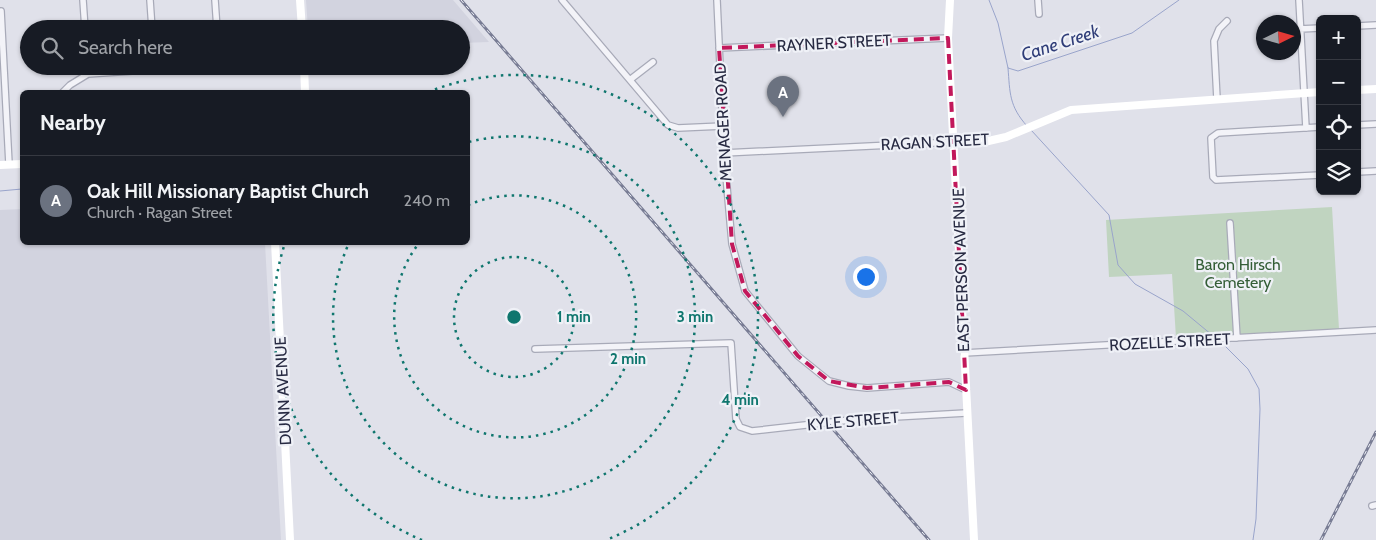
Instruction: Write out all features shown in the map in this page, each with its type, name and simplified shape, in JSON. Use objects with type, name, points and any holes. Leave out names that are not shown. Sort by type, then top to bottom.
[{"type":"main road","points":[[300,0],[301,20]]},
{"type":"main road","name":"EAST PERSON AVENUE","points":[[950,0],[948,38],[974,540]]},
{"type":"main road","points":[[304,75],[305,90]]},
{"type":"main road","points":[[1361,90],[1376,89]]},
{"type":"main road","name":"RAGAN STREET","points":[[954,142],[984,142],[1012,134],[1070,110],[1316,92]]},
{"type":"main road","points":[[0,165],[20,164]]},
{"type":"main road","name":"DUNN AVENUE","points":[[276,245],[290,540]]},
{"type":"street","points":[[83,0],[84,20]]},
{"type":"street","points":[[150,0],[151,20]]},
{"type":"street","points":[[215,0],[216,20]]},
{"type":"street","points":[[562,0],[668,124],[678,128],[723,126]]},
{"type":"street","name":"MENAGER ROAD","points":[[717,0],[724,153],[732,244],[745,291],[798,356],[829,380],[849,386],[867,388],[949,382],[966,390]]},
{"type":"street","points":[[1038,0],[1039,14]]},
{"type":"street","points":[[1299,0],[1300,15]]},
{"type":"street","points":[[0,11],[9,164]]},
{"type":"street","points":[[1217,99],[1214,41],[1220,29],[1228,21]]},
{"type":"street","points":[[1361,26],[1376,25]]},
{"type":"street","points":[[1301,29],[1316,28]]},
{"type":"street","name":"RAYNER STREET","points":[[719,48],[948,38]]},
{"type":"street","points":[[1301,50],[1306,128]]},
{"type":"street","points":[[631,79],[652,62]]},
{"type":"street","points":[[65,90],[86,75]]},
{"type":"street","points":[[1361,125],[1376,124]]},
{"type":"street","points":[[1316,127],[1214,134],[1211,138],[1213,177],[1219,181],[1316,175]]},
{"type":"street","name":"RAGAN STREET","points":[[724,153],[954,142]]},
{"type":"street","points":[[1361,172],[1376,171]]},
{"type":"street","points":[[1230,223],[1237,338]]},
{"type":"street","name":"ROZELLE STREET","points":[[964,353],[1376,330]]},
{"type":"street","name":"KYLE STREET","points":[[535,349],[731,343],[736,419],[740,427],[752,431],[859,419],[966,414]]},
{"type":"highlighted area","points":[[948,38],[966,390],[949,382],[867,388],[829,381],[798,356],[745,291],[732,244],[719,48]]},
{"type":"shaded area","points":[[306,0],[453,0],[489,42],[470,43],[470,20],[307,20]]},
{"type":"shaded area","points":[[20,209],[20,245],[265,245],[281,540],[0,540],[0,210]]},
{"type":"green space","name":"Baron Hirsch Cemetery","points":[[1332,207],[1339,329],[1176,338],[1172,274],[1109,277],[1106,220]]},
{"type":"waterway","name":"Cane Creek","points":[[989,0],[998,23],[1008,68],[1018,71],[1132,33],[1179,0]]},
{"type":"waterway","points":[[1008,68],[1012,99],[1017,112],[1027,126]]},
{"type":"waterway","points":[[1031,130],[1109,215],[1118,265],[1135,284],[1183,311],[1212,335]]},
{"type":"waterway","points":[[0,191],[20,189]]},
{"type":"waterway","points":[[1223,344],[1248,369],[1259,389],[1256,519],[1253,540]]},
{"type":"railway","points":[[461,0],[929,540]]},
{"type":"railway","points":[[1321,540],[1376,432]]},
{"type":"place","name":"Oak Hill Missionary Baptist Church","points":[[783,117]]}]
